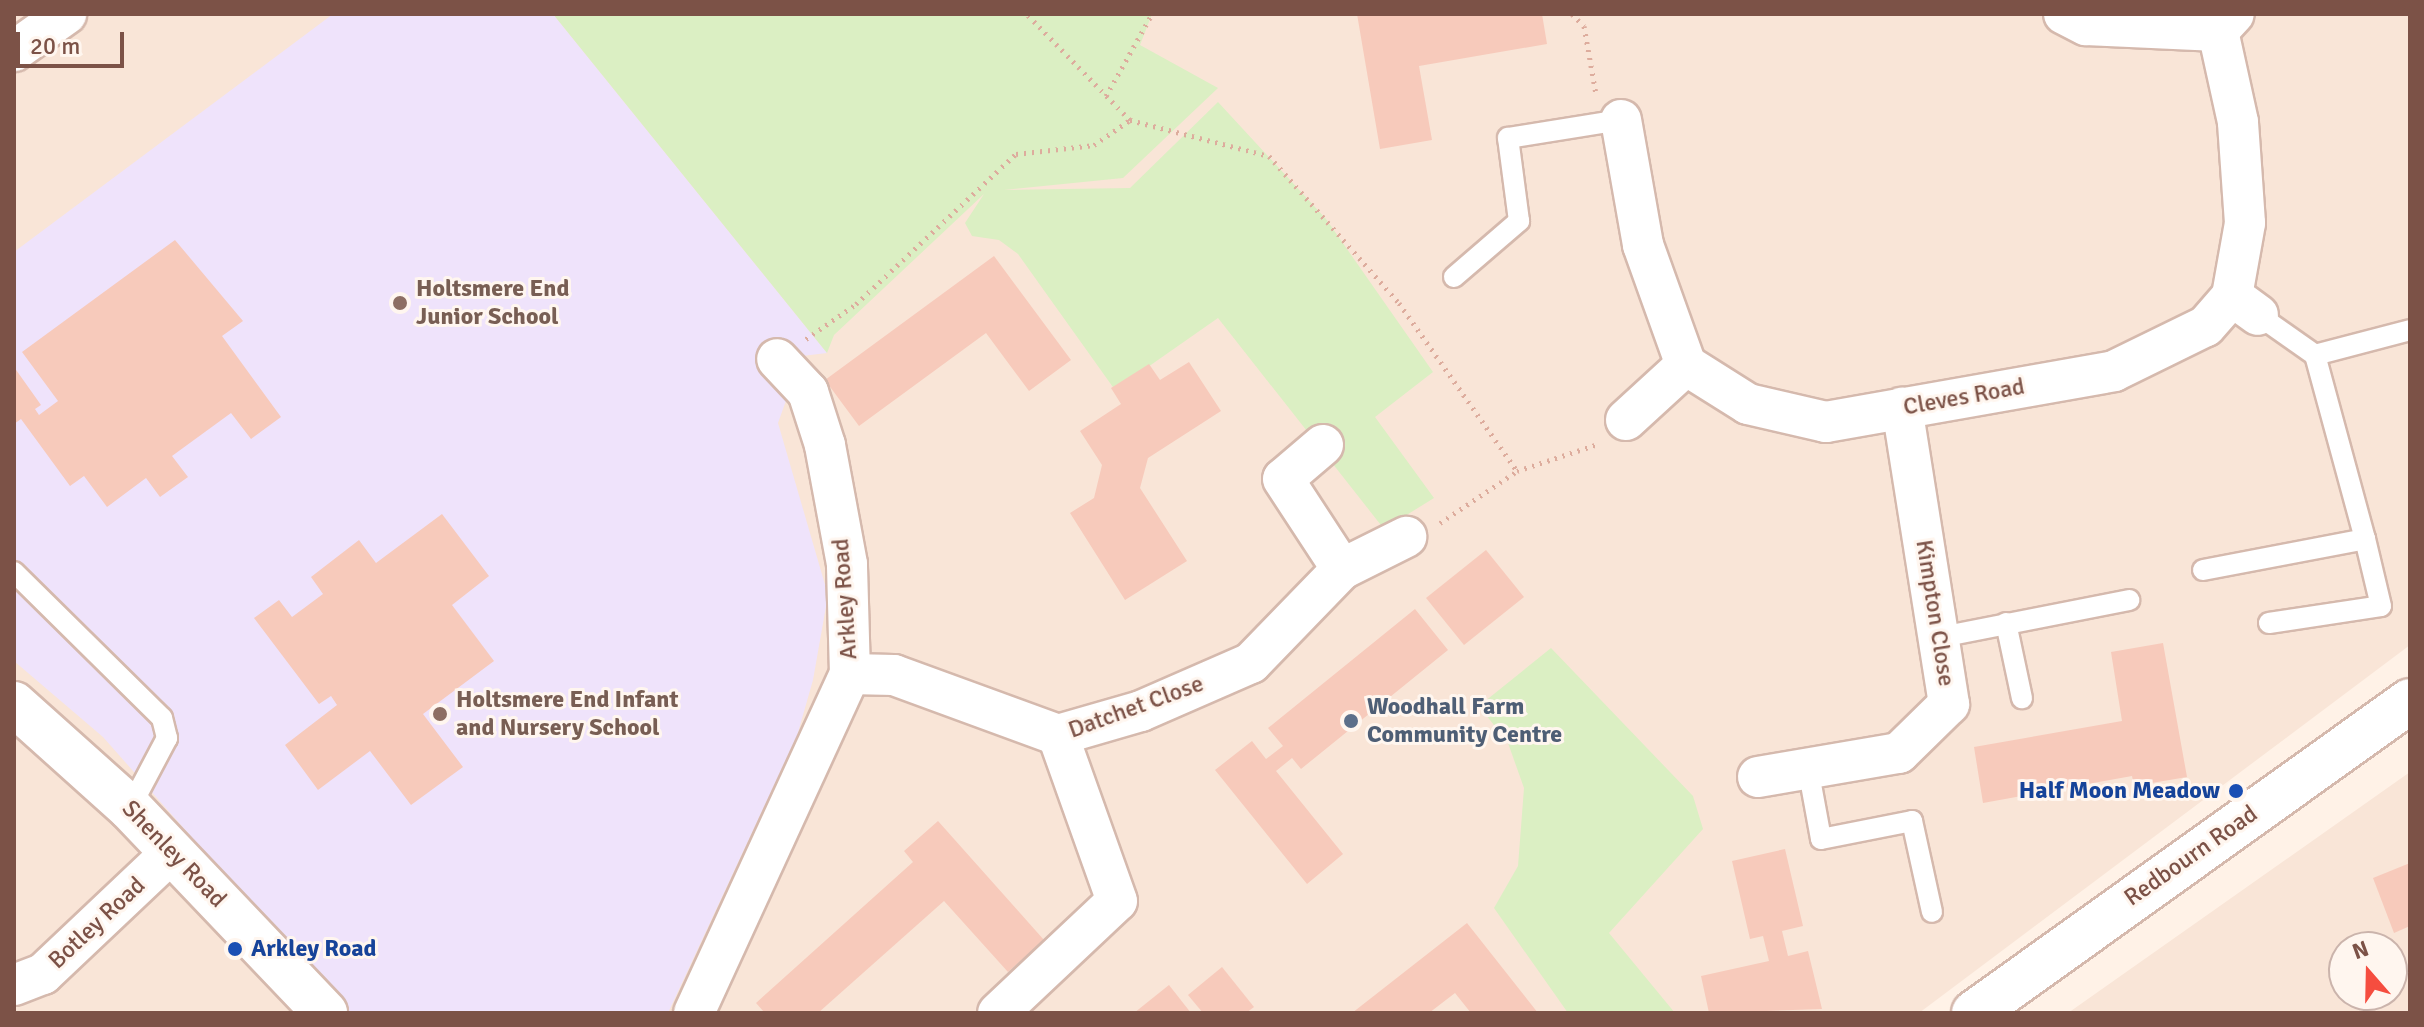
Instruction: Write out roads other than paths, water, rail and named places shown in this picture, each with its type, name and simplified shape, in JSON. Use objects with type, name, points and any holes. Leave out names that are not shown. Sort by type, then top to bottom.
[{"type":"main road","name":"Redbourn Road","points":[[1974,1013],[2410,701]]},
{"type":"main road","name":"Shenley Road","points":[[14,704],[130,808],[325,1013]]},
{"type":"street","points":[[14,51],[66,14]]},
{"type":"street","points":[[2064,14],[2086,25],[2226,23],[2238,122],[2245,223],[2245,305]]},
{"type":"street","points":[[1611,121],[1643,245],[1686,365],[1626,420]]},
{"type":"street","name":"Cleves Road","points":[[1686,365],[1748,404],[1826,422],[2114,371],[2245,305]]},
{"type":"street","name":"Arkley Road","points":[[694,1013],[850,674],[847,564],[825,445],[808,392],[777,359]]},
{"type":"street","name":"Kimpton Close","points":[[1758,777],[1899,753],[1949,704],[1941,637],[1902,408]]},
{"type":"street","points":[[1323,445],[1283,479],[1342,569]]},
{"type":"street","name":"Datchet Close","points":[[850,674],[894,675],[1058,735],[1141,711],[1251,663],[1342,569],[1406,537]]},
{"type":"street","points":[[998,1013],[1117,901],[1058,735]]},
{"type":"street","name":"Botley Road","points":[[14,985],[43,974],[173,851]]},
{"type":"lane","points":[[1454,277],[1519,221],[1508,138],[1611,121]]},
{"type":"lane","points":[[2245,305],[2315,355],[2381,606],[2269,623]]},
{"type":"lane","points":[[2315,355],[2410,330]]},
{"type":"lane","points":[[2203,570],[2365,539]]},
{"type":"lane","points":[[14,572],[162,718],[167,738],[130,808]]},
{"type":"lane","points":[[1941,637],[2129,600]]},
{"type":"lane","points":[[2006,623],[2022,698]]},
{"type":"lane","points":[[1808,768],[1821,839],[1912,821],[1932,912]]},
{"type":"place","name":"Holtsmere End Junior School","points":[[400,303]]},
{"type":"place","name":"Holtsmere End Infant and Nursery School","points":[[440,714]]},
{"type":"place","name":"Woodhall Farm Community Centre","points":[[1351,721]]},
{"type":"place","name":"Half Moon Meadow","points":[[2236,791]]},
{"type":"place","name":"Arkley Road","points":[[235,949]]}]
